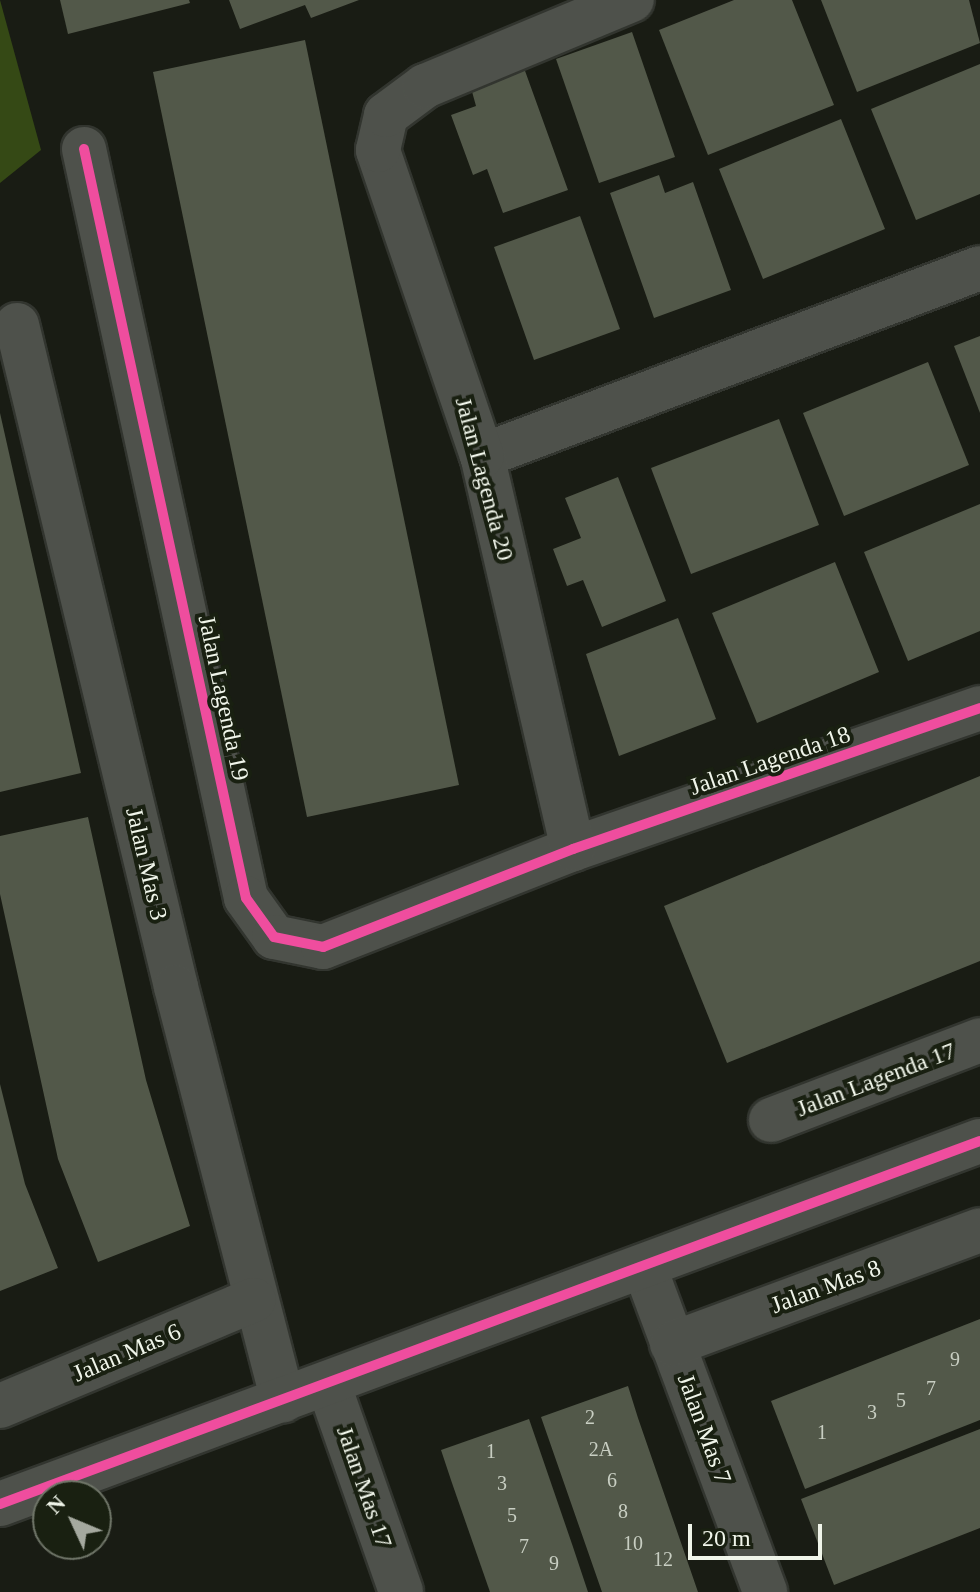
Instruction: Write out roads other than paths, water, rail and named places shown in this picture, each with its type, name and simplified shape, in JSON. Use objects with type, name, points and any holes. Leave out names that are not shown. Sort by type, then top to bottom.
[{"type":"street","name":"Jalan Lagenda 20","points":[[573,849],[482,456],[378,150],[386,115],[425,86],[632,0]]},
{"type":"street","name":"Jalan Lagenda 19","points":[[84,149],[246,898],[274,937],[323,947],[573,849]]},
{"type":"street","points":[[482,456],[980,268]]},
{"type":"street","name":"Jalan Mas 3","points":[[17,325],[254,1300],[283,1400]]},
{"type":"street","name":"Jalan Lagenda 18","points":[[573,849],[980,708]]},
{"type":"street","name":"Jalan Lagenda 17","points":[[771,1120],[980,1040]]},
{"type":"street","points":[[0,1504],[980,1141]]},
{"type":"street","name":"Jalan Mas 8","points":[[672,1344],[980,1230]]},
{"type":"street","name":"Jalan Mas 7","points":[[644,1266],[765,1592]]},
{"type":"street","name":"Jalan Mas 6","points":[[0,1406],[254,1300]]},
{"type":"street","name":"Jalan Mas 17","points":[[328,1383],[401,1592]]}]
